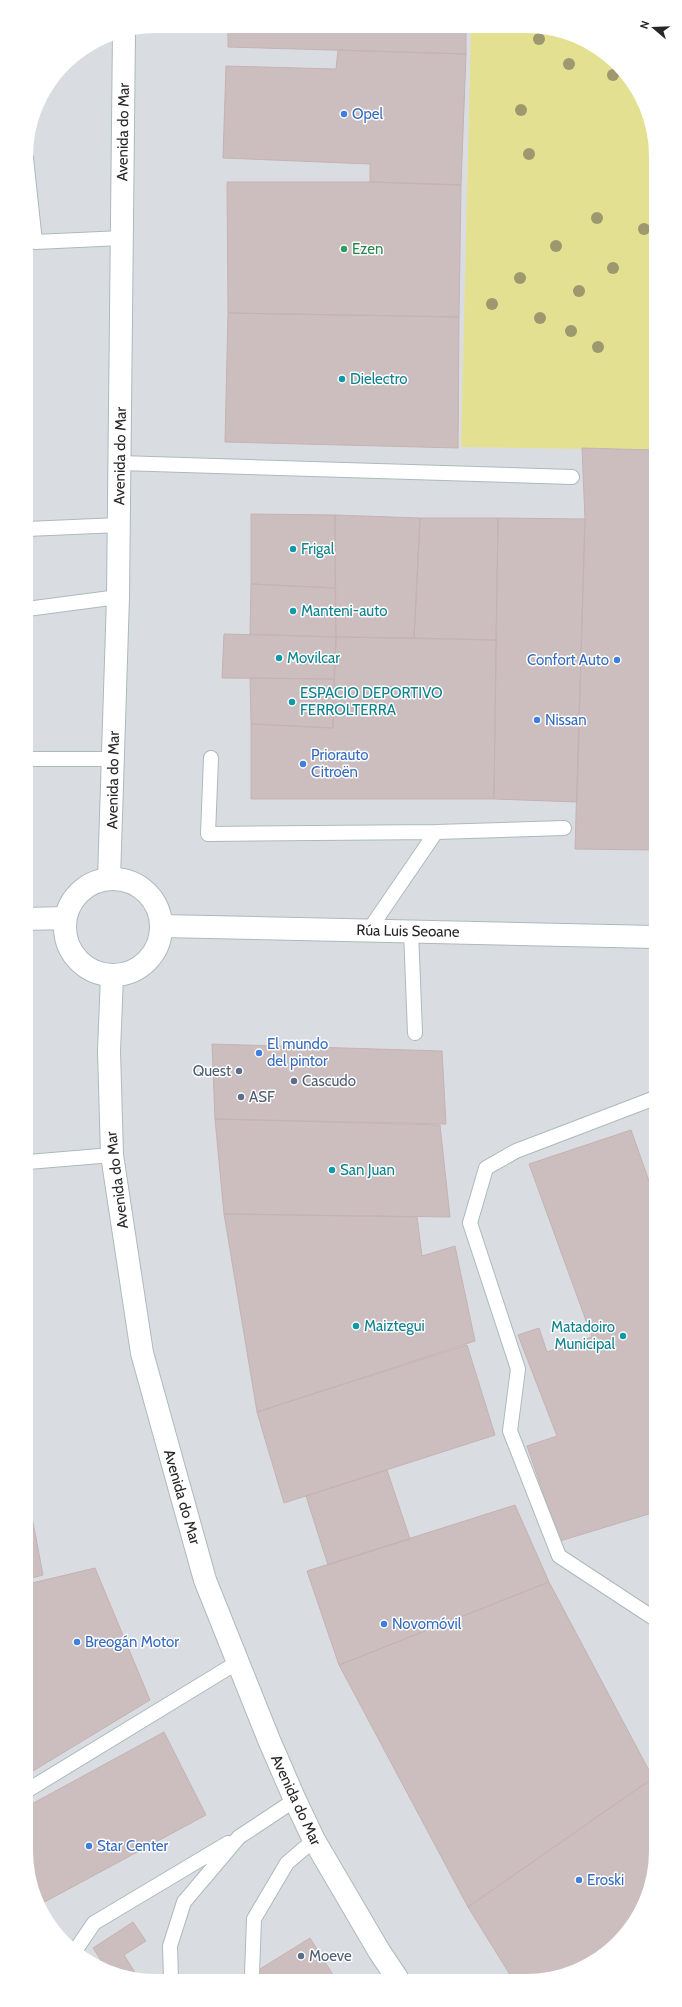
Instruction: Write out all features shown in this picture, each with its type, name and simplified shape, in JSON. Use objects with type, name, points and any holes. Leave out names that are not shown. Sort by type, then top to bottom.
[{"type":"street","name":"Avenida do Mar","points":[[109,879],[118,597],[124,37]]},
{"type":"street","points":[[109,879],[122,880],[137,885],[147,893],[154,902],[159,914],[161,926],[160,938],[157,947],[145,964],[128,974],[112,976],[96,972],[83,964],[72,952],[66,938],[65,918],[70,906],[79,894],[92,884],[109,879]]},
{"type":"street","points":[[33,919],[65,918]]},
{"type":"street","name":"Rúa Luis Seoane","points":[[161,926],[649,937]]},
{"type":"street","name":"Avenida do Mar","points":[[112,976],[109,1051],[112,1155],[142,1353],[205,1580],[295,1800],[314,1840],[379,1951],[394,1974]]},
{"type":"lane","points":[[33,223],[35,242],[122,238]]},
{"type":"lane","points":[[120,463],[572,477]]},
{"type":"lane","points":[[33,528],[119,525]]},
{"type":"lane","points":[[33,608],[118,597]]},
{"type":"lane","points":[[211,758],[208,834],[436,832],[564,828]]},
{"type":"lane","points":[[33,759],[113,759]]},
{"type":"lane","points":[[369,930],[436,832]]},
{"type":"lane","points":[[411,931],[415,1033]]},
{"type":"lane","points":[[649,1100],[516,1151],[486,1168],[470,1223],[518,1369],[510,1431],[560,1556],[649,1615]]},
{"type":"lane","points":[[33,1162],[112,1155]]},
{"type":"lane","points":[[33,1787],[238,1662]]},
{"type":"lane","points":[[78,1946],[94,1924],[239,1836],[295,1800]]},
{"type":"lane","points":[[171,1974],[170,1946],[184,1902],[239,1836]]},
{"type":"lane","points":[[252,1974],[254,1919],[287,1863],[314,1840]]},
{"type":"shaded area","points":[[148,33],[471,33],[461,447],[649,450],[649,1859],[645,1883],[640,1898],[628,1919],[607,1943],[580,1961],[550,1972],[526,1974],[156,1974],[132,1972],[102,1961],[81,1949],[58,1926],[42,1898],[35,1875],[33,1859],[33,148],[37,124],[42,109],[54,88],[69,69],[88,54],[109,42],[132,35]]},
{"type":"shaded area","points":[[471,33],[534,33],[550,35],[573,42],[601,58],[613,69],[624,81],[640,109],[647,132],[649,156],[649,450],[461,447]]},
{"type":"building","points":[[228,33],[466,33],[466,54],[228,47]]},
{"type":"building","name":"Opel","points":[[338,50],[466,54],[461,185],[370,182],[370,164],[223,158],[226,66],[336,69]]},
{"type":"building","name":"Ezen","points":[[227,182],[370,182],[461,185],[459,317],[228,313]]},
{"type":"building","name":"Dielectro","points":[[228,313],[459,317],[458,448],[225,442]]},
{"type":"building","name":"Confort Auto","points":[[582,448],[649,450],[649,850],[575,849],[585,519]]},
{"type":"building","name":"Frigal","points":[[251,514],[335,515],[335,588],[251,584]]},
{"type":"building","points":[[335,515],[420,518],[414,638],[336,637]]},
{"type":"building","points":[[420,518],[498,518],[496,640],[414,638]]},
{"type":"building","name":"Nissan","points":[[498,518],[585,519],[577,802],[494,799]]},
{"type":"building","name":"Manteni-auto","points":[[251,584],[335,588],[336,637],[250,634]]},
{"type":"building","name":"Movilcar","points":[[224,634],[336,637],[334,679],[222,678]]},
{"type":"building","points":[[336,637],[496,640],[494,799],[251,799],[251,724],[333,728]]},
{"type":"building","name":"ESPACIO DEPORTIVO FERROLTERRA","points":[[250,678],[334,679],[333,728],[251,724]]},
{"type":"building","points":[[212,1044],[442,1051],[446,1124],[215,1119]]},
{"type":"building","name":"San Juan","points":[[215,1119],[440,1125],[450,1217],[224,1214]]},
{"type":"building","name":"Matadoiro Municipal","points":[[631,1130],[649,1181],[649,1514],[560,1541],[527,1446],[557,1436],[518,1335],[539,1328],[547,1352],[592,1337],[529,1164]]},
{"type":"building","name":"Maiztegui","points":[[224,1214],[417,1217],[422,1256],[455,1246],[475,1341],[257,1412]]},
{"type":"building","points":[[467,1345],[495,1435],[284,1503],[257,1412]]},
{"type":"building","points":[[387,1470],[410,1539],[328,1565],[306,1496]]},
{"type":"building","name":"Novomóvil","points":[[515,1505],[549,1582],[339,1665],[307,1571]]},
{"type":"building","points":[[33,1522],[43,1575],[33,1578]]},
{"type":"building","name":"Breogán Motor","points":[[95,1568],[150,1700],[33,1771],[33,1583]]},
{"type":"building","points":[[549,1582],[649,1770],[649,1781],[468,1907],[339,1665]]},
{"type":"building","name":"Star Center","points":[[164,1732],[206,1815],[44,1902],[37,1883],[33,1859],[33,1803]]},
{"type":"building","name":"Eroski","points":[[649,1781],[649,1859],[645,1883],[640,1898],[628,1919],[607,1943],[594,1953],[580,1961],[550,1972],[510,1974],[468,1907]]},
{"type":"building","points":[[133,1922],[146,1941],[124,1955],[135,1972],[101,1961],[93,1948]]},
{"type":"building","name":"Moeve","points":[[310,1938],[332,1974],[252,1974]]},
{"type":"place","name":"Opel","points":[[344,114]]},
{"type":"place","name":"Ezen","points":[[344,249]]},
{"type":"place","name":"Dielectro","points":[[342,379]]},
{"type":"place","name":"Frigal","points":[[293,549]]},
{"type":"place","name":"Manteni-auto","points":[[293,611]]},
{"type":"place","name":"Movilcar","points":[[279,658]]},
{"type":"place","name":"Confort Auto","points":[[617,660]]},
{"type":"place","name":"ESPACIO DEPORTIVO FERROLTERRA","points":[[292,702]]},
{"type":"place","name":"Nissan","points":[[537,720]]},
{"type":"place","name":"Priorauto Citroën","points":[[303,764]]},
{"type":"place","name":"El mundo del pintor","points":[[259,1053]]},
{"type":"place","name":"Quest","points":[[239,1071]]},
{"type":"place","name":"Cascudo","points":[[294,1081]]},
{"type":"place","name":"ASF","points":[[241,1097]]},
{"type":"place","name":"San Juan","points":[[332,1170]]},
{"type":"place","name":"Maiztegui","points":[[356,1326]]},
{"type":"place","name":"Matadoiro Municipal","points":[[623,1336]]},
{"type":"place","name":"Novomóvil","points":[[384,1624]]},
{"type":"place","name":"Breogán Motor","points":[[77,1642]]},
{"type":"place","name":"Star Center","points":[[89,1846]]},
{"type":"place","name":"Eroski","points":[[579,1880]]},
{"type":"place","name":"Moeve","points":[[301,1956]]}]
